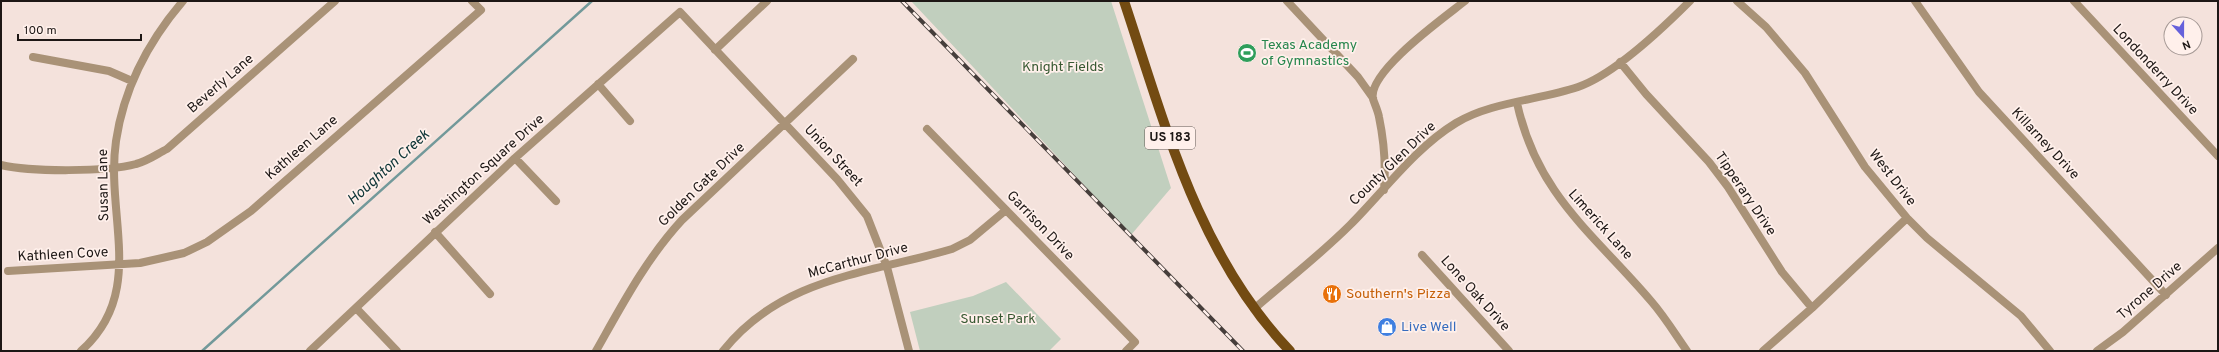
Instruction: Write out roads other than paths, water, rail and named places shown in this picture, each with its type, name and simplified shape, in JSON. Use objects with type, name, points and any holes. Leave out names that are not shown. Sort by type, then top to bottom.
[{"type":"main road","name":"US 183","points":[[1124,1],[1185,183],[1204,225],[1229,270],[1254,308],[1290,351]]},
{"type":"street","name":"Susan Lane","points":[[81,351],[94,337],[112,308],[118,290],[119,265],[114,168],[119,129],[132,81],[150,43],[183,1]]},
{"type":"street","name":"Beverly Lane","points":[[1,165],[16,168],[114,168],[137,164],[167,149],[335,1]]},
{"type":"street","name":"Kathleen Lane","points":[[119,265],[162,259],[184,253],[207,242],[231,226],[481,10],[472,1]]},
{"type":"street","points":[[715,50],[767,1]]},
{"type":"street","points":[[1287,1],[1358,77],[1373,98],[1379,116],[1383,138],[1385,160],[1384,190]]},
{"type":"street","points":[[1373,98],[1382,76],[1393,61],[1465,1]]},
{"type":"street","name":"County Glen Drive","points":[[1254,308],[1318,255],[1421,151],[1456,123],[1487,109],[1580,87],[1594,80],[1620,62],[1690,1]]},
{"type":"street","name":"West Drive","points":[[1737,1],[1766,28],[1800,67],[1865,166],[1907,218],[1927,238],[2021,316],[2050,351]]},
{"type":"street","name":"Killarney Drive","points":[[1915,1],[1979,92],[2166,296]]},
{"type":"street","name":"Londonderry Drive","points":[[2074,1],[2218,156]]},
{"type":"street","name":"Union Street","points":[[680,12],[855,198],[867,216],[887,267],[909,351]]},
{"type":"street","name":"Washington Square Drive","points":[[310,351],[435,232],[598,84],[680,12]]},
{"type":"street","points":[[33,56],[109,70],[132,81]]},
{"type":"street","name":"Golden Gate Drive","points":[[596,351],[648,260],[662,242],[682,220],[853,59]]},
{"type":"street","name":"Tipperary Drive","points":[[1620,62],[1646,94],[1709,162],[1728,188],[1782,272],[1812,308]]},
{"type":"street","points":[[598,84],[630,120]]},
{"type":"street","name":"Limerick Lane","points":[[1517,103],[1533,154],[1556,194],[1652,302],[1687,351]]},
{"type":"street","name":"Garrison Drive","points":[[927,129],[1135,342],[1126,351]]},
{"type":"street","points":[[516,158],[556,201]]},
{"type":"street","name":"McCarthur Drive","points":[[724,351],[754,318],[798,291],[822,283],[952,249],[970,240],[1006,210]]},
{"type":"street","points":[[1763,351],[1812,308],[1907,218]]},
{"type":"street","points":[[435,232],[490,294]]},
{"type":"street","name":"Tyrone Drive","points":[[2097,351],[2123,332],[2166,296],[2218,248]]},
{"type":"street","name":"Lone Oak Drive","points":[[1422,255],[1509,351]]},
{"type":"street","name":"Kathleen Cove","points":[[8,271],[119,265]]},
{"type":"street","points":[[356,308],[397,351]]},
{"type":"waterway","name":"Houghton Creek","points":[[202,351],[592,1]]},
{"type":"railway","points":[[902,1],[1243,351]]},
{"type":"place","name":"Texas Academy of Gymnastics","points":[[1247,53]]},
{"type":"place","name":"Southern's Pizza","points":[[1332,294]]},
{"type":"place","name":"Live Well","points":[[1387,327]]},
{"type":"park label","name":"Knight Fields","points":[[1063,67]]},
{"type":"park label","name":"Sunset Park","points":[[998,319]]}]
